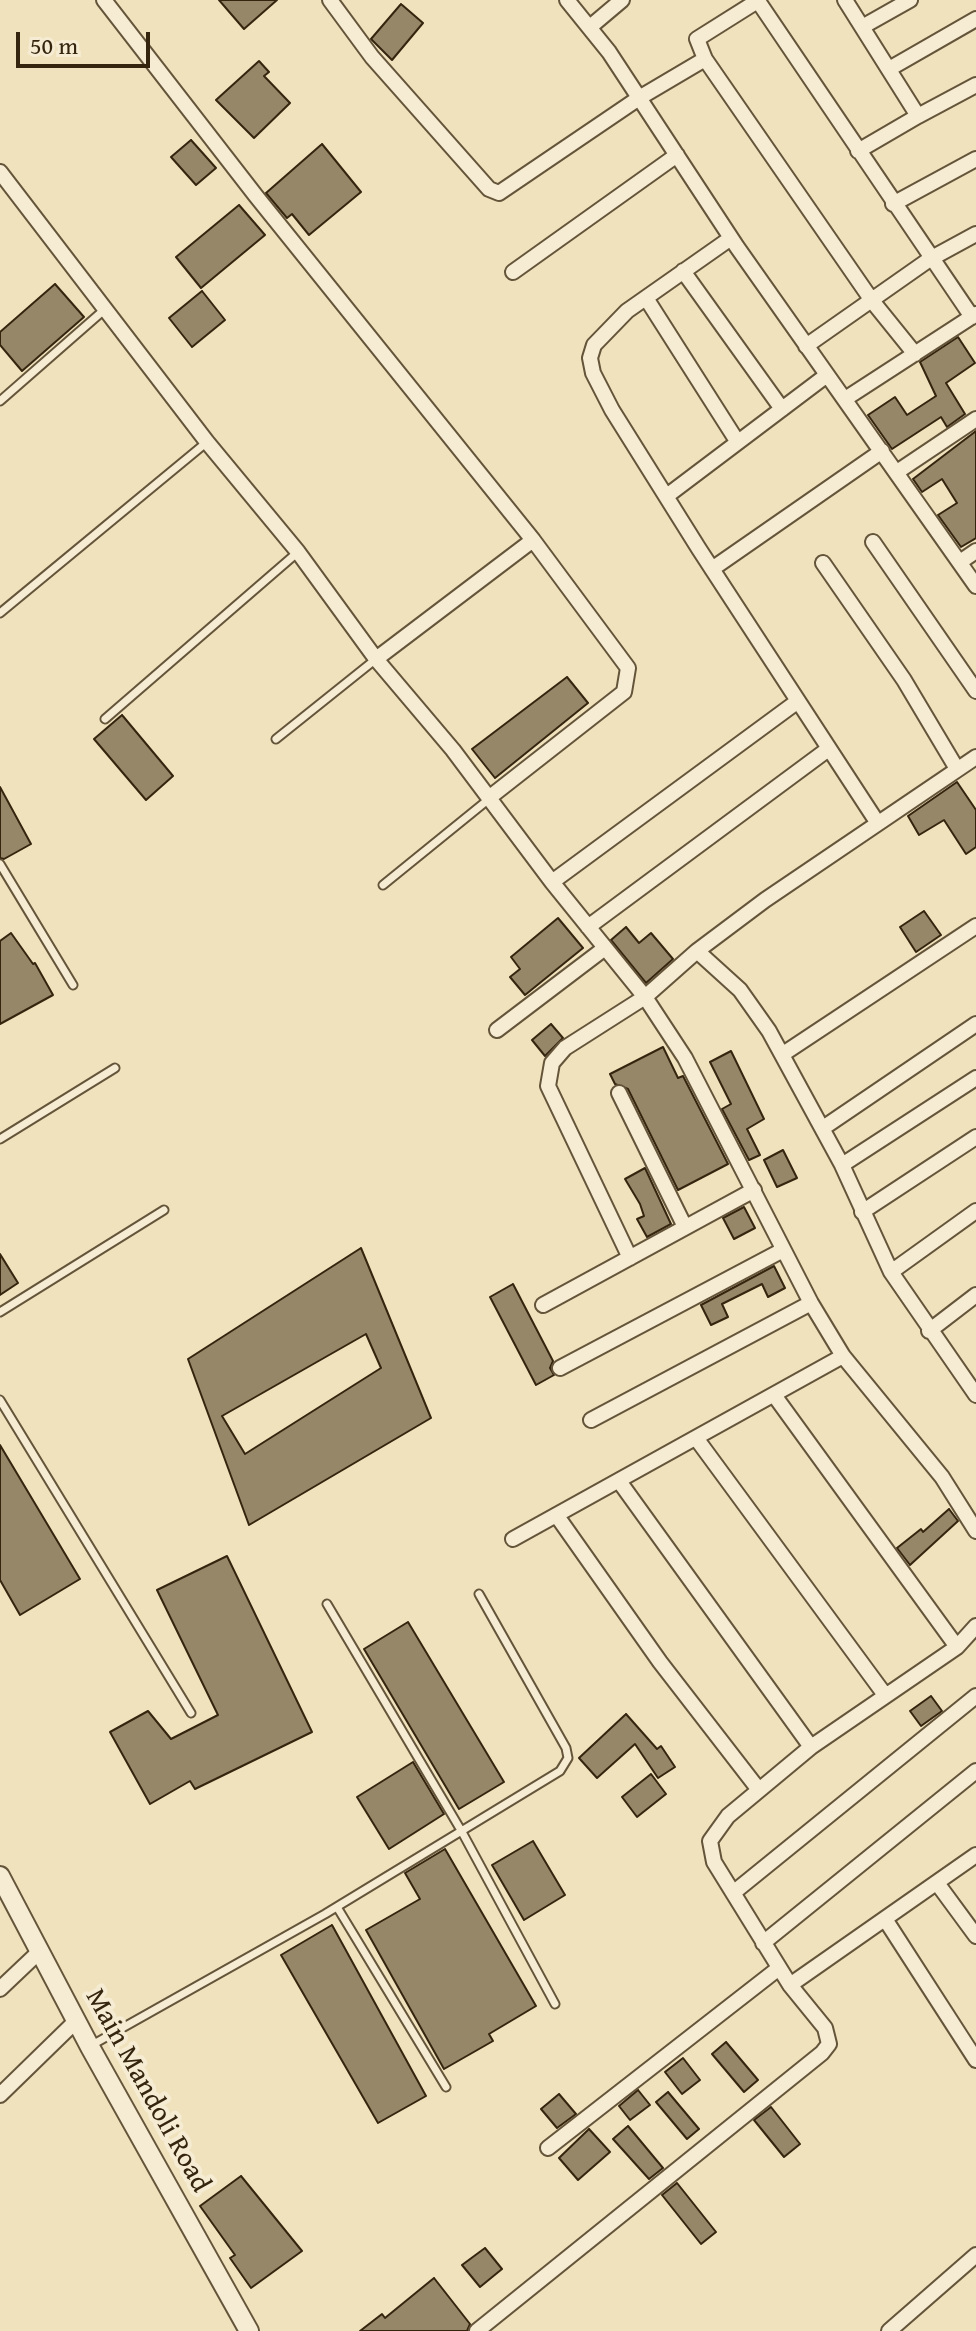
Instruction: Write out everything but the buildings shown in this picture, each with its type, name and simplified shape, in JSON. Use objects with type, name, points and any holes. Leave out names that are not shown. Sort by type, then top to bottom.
[{"type":"street","points":[[104,0],[256,196],[533,540],[623,659],[628,681],[624,692],[490,797]]},
{"type":"street","points":[[330,0],[372,57],[494,192],[504,191],[639,98],[705,59]]},
{"type":"street","points":[[567,0],[590,27],[731,238],[976,586]]},
{"type":"street","points":[[590,27],[622,0]]},
{"type":"street","points":[[845,399],[915,354],[974,316],[930,259],[758,0],[697,39],[705,59],[873,302],[915,354]]},
{"type":"street","points":[[845,0],[918,116]]},
{"type":"street","points":[[862,27],[910,0]]},
{"type":"street","points":[[889,69],[976,19]]},
{"type":"street","points":[[858,151],[976,85]]},
{"type":"street","points":[[513,272],[677,155]]},
{"type":"street","points":[[893,204],[976,159]]},
{"type":"street","points":[[0,172],[207,442],[298,552],[376,659],[490,797],[552,882],[645,997],[685,1058],[811,1303],[843,1356],[942,1477],[976,1531]]},
{"type":"street","points":[[806,346],[873,302],[930,259],[976,234]]},
{"type":"street","points":[[731,238],[627,311],[594,345],[590,358],[593,373],[612,410],[712,569],[827,750],[877,822]]},
{"type":"street","points":[[683,271],[782,409]]},
{"type":"street","points":[[646,298],[737,441]]},
{"type":"street","points":[[668,495],[827,375]]},
{"type":"street","points":[[897,472],[976,419]]},
{"type":"street","points":[[712,569],[882,451]]},
{"type":"street","points":[[376,659],[533,540]]},
{"type":"street","points":[[873,542],[976,691]]},
{"type":"street","points":[[960,562],[976,551]]},
{"type":"street","points":[[823,563],[904,680],[957,769]]},
{"type":"street","points":[[552,882],[798,701]]},
{"type":"street","points":[[588,927],[827,750]]},
{"type":"street","points":[[630,1258],[548,1086],[548,1073],[565,1048],[645,997],[697,951],[877,822],[976,757]]},
{"type":"street","points":[[783,1054],[976,926]]},
{"type":"street","points":[[497,1030],[605,948]]},
{"type":"street","points":[[697,951],[740,990],[783,1054],[842,1165],[891,1272],[929,1331],[973,1385]]},
{"type":"street","points":[[823,1128],[976,1024]]},
{"type":"street","points":[[842,1165],[976,1078]]},
{"type":"street","points":[[619,1093],[685,1227]]},
{"type":"street","points":[[862,1212],[976,1137]]},
{"type":"street","points":[[543,1305],[754,1190]]},
{"type":"street","points":[[891,1272],[976,1211]]},
{"type":"street","points":[[560,1368],[783,1250]]},
{"type":"street","points":[[929,1331],[976,1295]]},
{"type":"street","points":[[591,1420],[811,1303]]},
{"type":"street","points":[[513,1539],[843,1356]]},
{"type":"street","points":[[774,1395],[957,1647]]},
{"type":"street","points":[[696,1438],[885,1695]]},
{"type":"street","points":[[619,1481],[811,1747]]},
{"type":"street","points":[[557,1516],[660,1662],[759,1790]]},
{"type":"street","points":[[477,2331],[822,2053],[829,2044],[825,2028],[790,1985],[714,1862],[710,1841],[728,1816],[811,1747],[957,1647],[976,1626]]},
{"type":"street","points":[[733,1893],[976,1696]]},
{"type":"street","points":[[763,1943],[976,1771]]},
{"type":"street","points":[[790,1985],[976,1855]]},
{"type":"street","name":"Main Mandoli Road","points":[[0,1876],[90,2047],[249,2331]]},
{"type":"street","points":[[937,1883],[976,1936]]},
{"type":"street","points":[[885,1919],[976,2060]]},
{"type":"street","points":[[0,1989],[40,1951]]},
{"type":"street","points":[[548,2148],[779,1968]]},
{"type":"street","points":[[0,2095],[76,2021]]},
{"type":"street","points":[[889,2331],[976,2255]]},
{"type":"lane","points":[[0,401],[106,308]]},
{"type":"lane","points":[[0,613],[207,442]]},
{"type":"lane","points":[[105,719],[298,552]]},
{"type":"lane","points":[[276,739],[376,659]]},
{"type":"lane","points":[[383,885],[490,797]]},
{"type":"lane","points":[[0,864],[73,985]]},
{"type":"lane","points":[[0,1139],[115,1068]]},
{"type":"lane","points":[[0,1312],[164,1210]]},
{"type":"lane","points":[[0,1400],[191,1713]]},
{"type":"lane","points":[[90,2047],[337,1907],[560,1771],[568,1758],[566,1748],[479,1594]]},
{"type":"lane","points":[[327,1604],[462,1832],[555,2004]]},
{"type":"lane","points":[[337,1907],[446,2087]]}]
